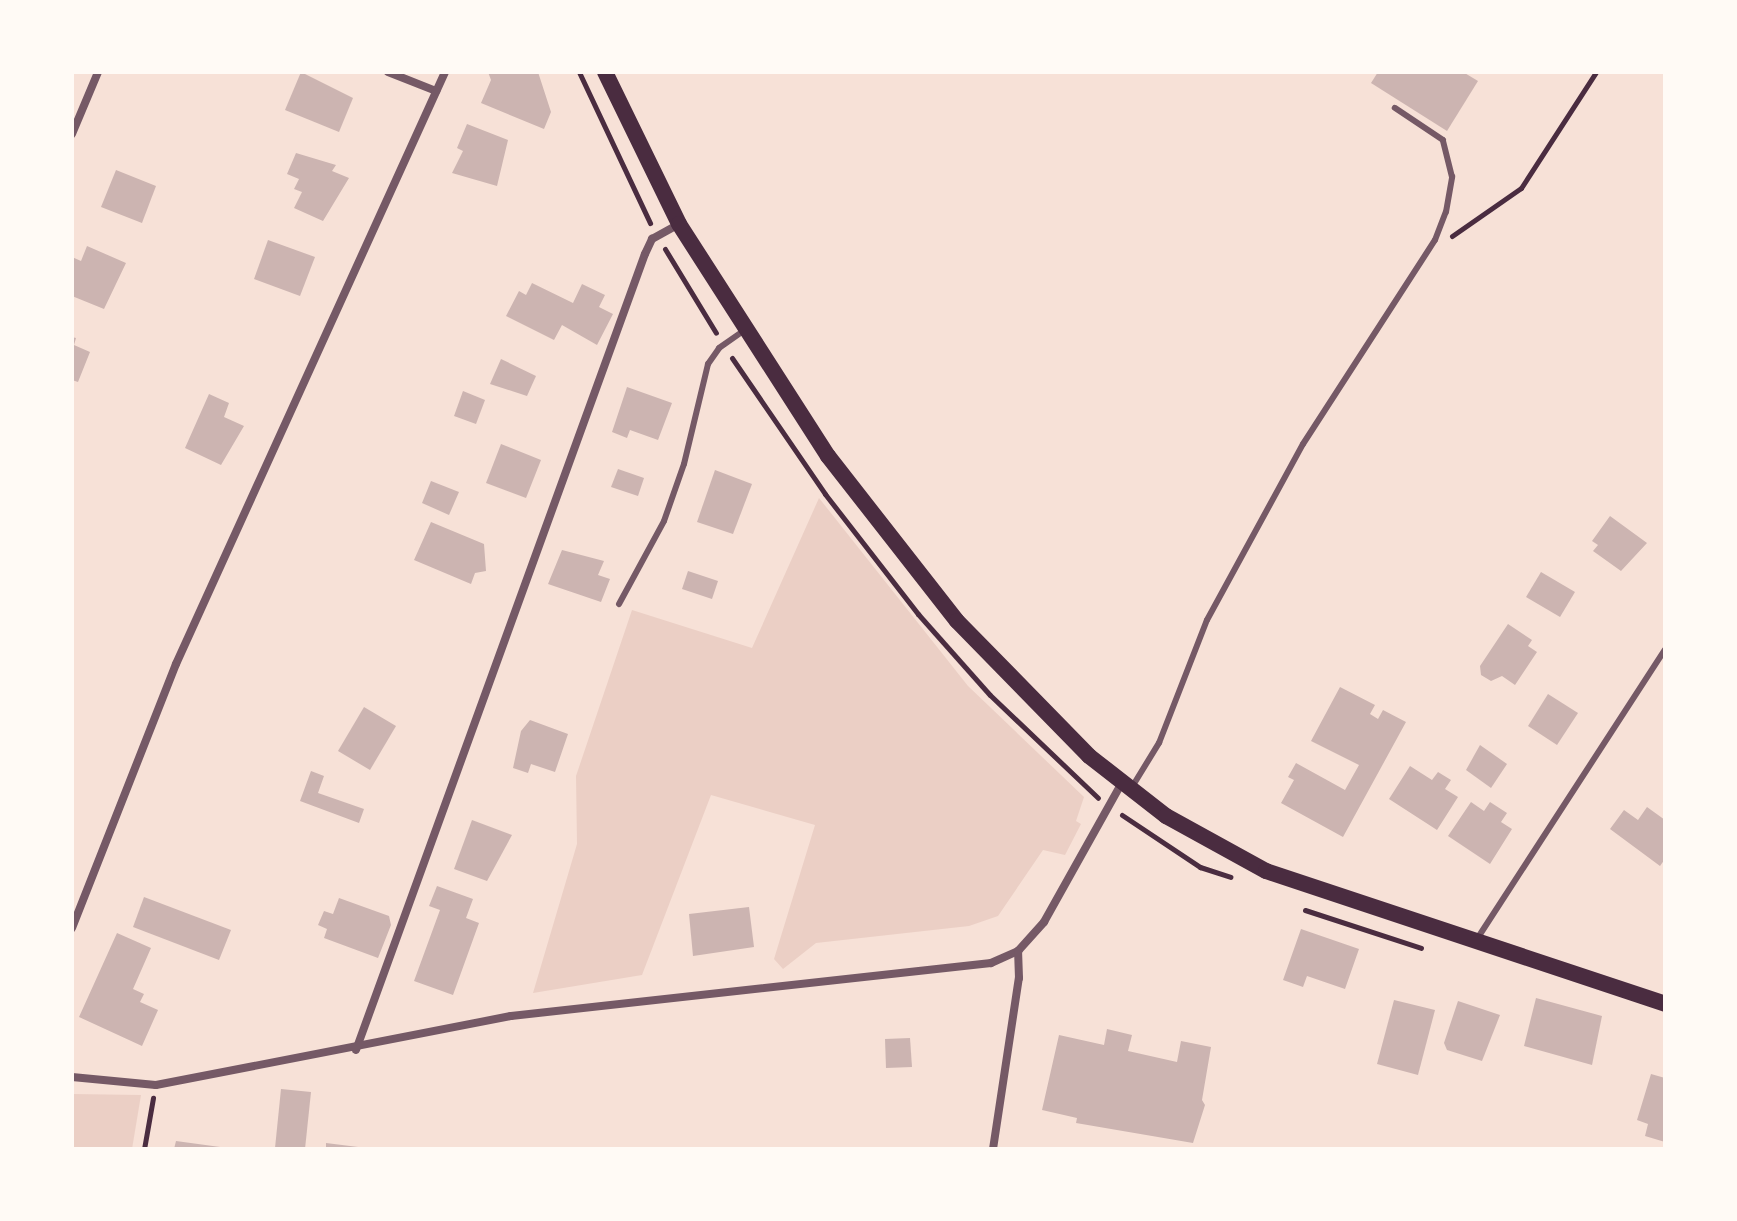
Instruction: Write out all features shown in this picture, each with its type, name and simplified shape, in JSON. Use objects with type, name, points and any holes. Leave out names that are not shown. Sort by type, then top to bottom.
[{"type":"main road","points":[[605,72],[679,224],[743,331],[910,566],[1020,690],[1126,787],[1191,832],[1266,871],[1665,1004]]},
{"type":"street","points":[[72,134],[98,72]]},
{"type":"street","points":[[388,72],[436,91]]},
{"type":"street","points":[[72,928],[176,664],[445,72]]},
{"type":"street","points":[[356,1050],[645,254],[652,239],[679,224]]},
{"type":"street","points":[[72,1077],[156,1085],[356,1050],[511,1016],[991,963],[1018,951],[1044,922],[1126,787]]},
{"type":"street","points":[[993,1149],[1019,978],[1018,951]]},
{"type":"lane","points":[[1126,787],[1159,743],[1207,620],[1303,444],[1435,240],[1452,177],[1443,140],[1395,108]]},
{"type":"lane","points":[[619,604],[664,521],[684,464],[708,364],[719,348],[743,331]]},
{"type":"lane","points":[[1474,942],[1665,650]]},
{"type":"path","points":[[1435,240],[1462,234],[1521,188],[1596,72]]},
{"type":"path","points":[[144,1149],[156,1085]]},
{"type":"shaded area","points":[[819,498],[968,686],[1084,797],[1076,821],[1081,824],[1065,855],[1043,850],[998,916],[969,926],[816,943],[783,969],[774,959],[815,825],[711,795],[642,975],[533,993],[577,844],[576,776],[632,610],[752,648]]},
{"type":"shaded area","points":[[72,1094],[141,1095],[132,1149],[72,1149]]},
{"type":"building","points":[[301,72],[353,98],[339,132],[285,110]]},
{"type":"building","points":[[488,72],[538,72],[551,112],[544,129],[481,103],[491,80]]},
{"type":"building","points":[[1378,72],[1463,72],[1478,81],[1447,131],[1371,83]]},
{"type":"building","points":[[467,124],[508,140],[497,186],[452,173],[463,151],[457,148]]},
{"type":"building","points":[[296,153],[336,165],[332,171],[349,178],[323,221],[294,208],[302,192],[294,189],[299,179],[287,174]]},
{"type":"building","points":[[116,170],[156,186],[142,223],[101,207]]},
{"type":"building","points":[[268,240],[315,257],[300,296],[254,279]]},
{"type":"building","points":[[87,246],[126,263],[104,309],[72,296],[72,257],[81,261]]},
{"type":"building","points":[[532,283],[573,303],[582,284],[605,295],[599,307],[613,314],[597,345],[562,325],[554,340],[506,316],[519,291],[526,295]]},
{"type":"building","points":[[72,337],[76,338],[74,345],[90,352],[78,382],[72,380]]},
{"type":"building","points":[[501,359],[536,376],[527,396],[490,384]]},
{"type":"building","points":[[627,387],[672,403],[658,440],[630,430],[627,438],[612,432]]},
{"type":"building","points":[[463,391],[485,400],[476,424],[454,416]]},
{"type":"building","points":[[209,394],[229,403],[224,417],[244,426],[221,465],[185,448]]},
{"type":"building","points":[[501,444],[541,460],[526,498],[486,483]]},
{"type":"building","points":[[618,469],[644,478],[638,496],[611,487]]},
{"type":"building","points":[[715,470],[752,484],[733,534],[697,522]]},
{"type":"building","points":[[431,481],[459,492],[449,515],[422,503]]},
{"type":"building","points":[[1610,516],[1647,543],[1621,571],[1593,551],[1598,545],[1592,541]]},
{"type":"building","points":[[431,522],[484,544],[486,571],[475,573],[471,584],[414,560]]},
{"type":"building","points":[[562,550],[604,561],[598,575],[610,579],[601,602],[548,584]]},
{"type":"building","points":[[688,571],[718,581],[712,599],[682,589]]},
{"type":"building","points":[[1541,572],[1575,592],[1560,617],[1526,597]]},
{"type":"building","points":[[1508,624],[1532,640],[1528,646],[1537,652],[1515,685],[1502,676],[1491,681],[1481,675],[1480,666]]},
{"type":"building","points":[[1340,687],[1375,705],[1370,714],[1378,719],[1383,710],[1406,722],[1343,837],[1281,803],[1294,780],[1288,777],[1296,763],[1345,790],[1359,765],[1311,741]]},
{"type":"building","points":[[1548,694],[1578,713],[1557,745],[1528,726]]},
{"type":"building","points":[[364,707],[396,726],[370,770],[338,751]]},
{"type":"building","points":[[530,720],[568,734],[555,772],[531,764],[528,773],[513,768],[521,731]]},
{"type":"building","points":[[1480,745],[1507,764],[1491,788],[1466,770]]},
{"type":"building","points":[[1410,766],[1432,780],[1438,772],[1451,780],[1445,789],[1458,797],[1437,830],[1389,799]]},
{"type":"building","points":[[311,771],[324,776],[318,793],[364,809],[359,823],[300,801]]},
{"type":"building","points":[[1471,802],[1484,811],[1490,802],[1507,813],[1501,822],[1512,829],[1490,864],[1448,836]]},
{"type":"building","points":[[1647,807],[1665,820],[1665,859],[1660,866],[1610,829],[1624,810],[1638,820]]},
{"type":"building","points":[[472,820],[512,835],[487,881],[454,869]]},
{"type":"building","points":[[437,886],[473,899],[466,918],[479,923],[453,995],[414,981],[440,910],[429,906]]},
{"type":"building","points":[[144,897],[231,930],[219,960],[133,927]]},
{"type":"building","points":[[339,898],[389,916],[391,925],[378,958],[324,938],[327,929],[318,925],[324,911],[333,914]]},
{"type":"building","points":[[749,907],[754,947],[693,956],[689,914]]},
{"type":"building","points":[[1301,929],[1359,949],[1345,989],[1307,976],[1303,987],[1283,980]]},
{"type":"building","points":[[117,933],[151,948],[133,989],[144,994],[140,1002],[158,1010],[142,1046],[79,1017]]},
{"type":"building","points":[[1536,998],[1602,1016],[1592,1065],[1524,1046]]},
{"type":"building","points":[[1394,1000],[1435,1010],[1418,1075],[1377,1064]]},
{"type":"building","points":[[1458,1001],[1500,1015],[1482,1061],[1447,1050],[1444,1043]]},
{"type":"building","points":[[1107,1029],[1132,1035],[1128,1051],[1177,1062],[1181,1041],[1211,1047],[1202,1100],[1205,1105],[1193,1143],[1076,1123],[1077,1118],[1042,1110],[1059,1035],[1104,1045]]},
{"type":"building","points":[[910,1038],[912,1067],[886,1068],[885,1039]]},
{"type":"building","points":[[1651,1074],[1665,1078],[1665,1142],[1645,1136],[1648,1124],[1637,1120]]},
{"type":"building","points":[[281,1089],[311,1092],[305,1149],[275,1148]]},
{"type":"building","points":[[176,1141],[220,1147],[220,1149],[174,1149]]},
{"type":"building","points":[[326,1143],[358,1147],[358,1149],[326,1149]]}]
